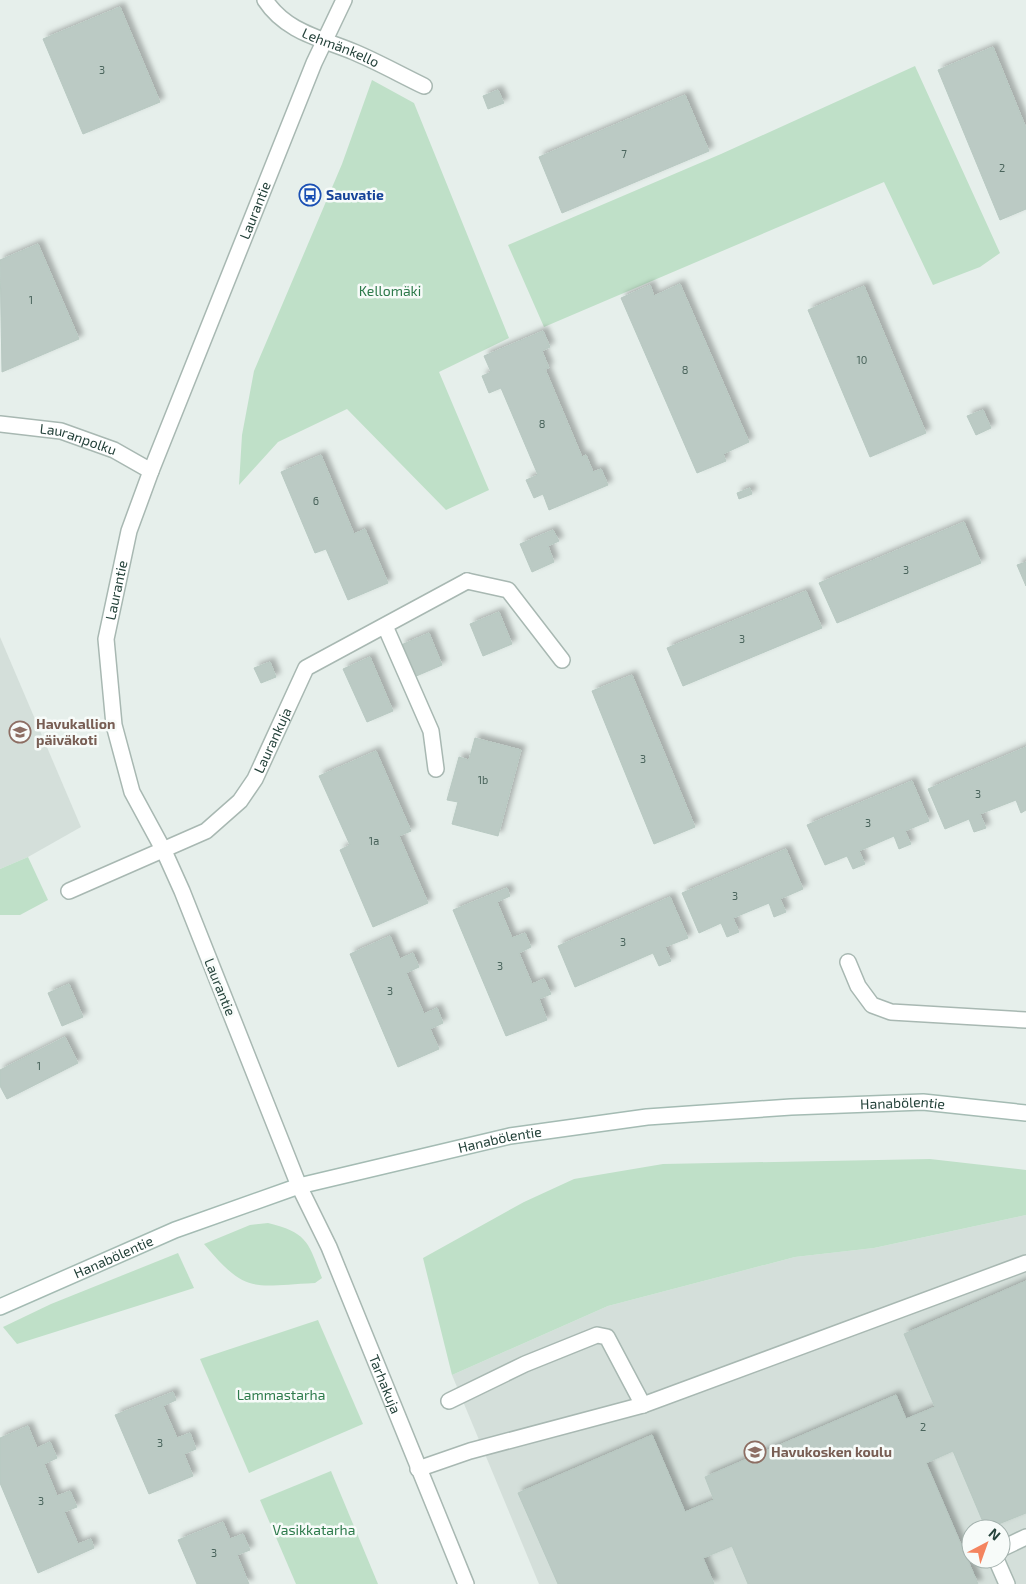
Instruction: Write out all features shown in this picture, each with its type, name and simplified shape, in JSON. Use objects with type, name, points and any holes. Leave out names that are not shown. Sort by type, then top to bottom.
[{"type":"street","name":"Lehmänkello","points":[[265,0],[271,10],[293,28],[354,52],[424,86]]},
{"type":"street","name":"Laurantie","points":[[299,1186],[164,851],[132,792],[114,725],[106,639],[129,531],[151,471],[323,41],[344,0]]},
{"type":"street","name":"Lauranpolku","points":[[0,424],[61,431],[114,450],[151,471]]},
{"type":"street","name":"Laurankuja","points":[[70,891],[206,831],[240,801],[255,779],[306,668],[468,581],[508,590],[562,660]]},
{"type":"street","points":[[385,626],[431,731],[436,769]]},
{"type":"street","points":[[848,962],[858,986],[872,1005],[891,1012],[1026,1020]]},
{"type":"street","name":"Hanabölentie","points":[[0,1307],[175,1230],[299,1186],[510,1136],[648,1116],[790,1106],[923,1102],[1026,1113]]},
{"type":"street","name":"Tarhakuja","points":[[299,1186],[329,1246],[466,1584]]},
{"type":"street","points":[[418,1469],[470,1451],[643,1405],[1026,1263]]},
{"type":"street","points":[[449,1401],[525,1364],[597,1334],[607,1337],[613,1346],[643,1405]]},
{"type":"street","points":[[1011,1544],[1026,1537]]},
{"type":"street","points":[[1000,1569],[1007,1584]]},
{"type":"shaded area","name":"Havukallion päiväkoti","points":[[0,637],[81,827],[28,857],[0,869]]},
{"type":"shaded area","name":"Havukosken koulu","points":[[1026,1215],[1026,1584],[539,1584],[452,1375],[608,1306],[795,1257],[874,1248]]},
{"type":"green space","points":[[915,66],[1000,253],[980,267],[933,285],[884,182],[544,327],[508,245],[721,154]]},
{"type":"green space","name":"Kellomäki","points":[[372,80],[414,103],[509,338],[439,372],[489,490],[446,510],[347,409],[278,442],[239,485],[242,435],[254,371],[342,164]]},
{"type":"green space","points":[[28,857],[48,900],[20,915],[0,915],[0,869]]},
{"type":"green space","points":[[930,1159],[1026,1170],[1026,1215],[874,1248],[795,1257],[608,1306],[452,1375],[423,1258],[524,1202],[574,1179],[663,1164]]},
{"type":"green space","points":[[268,1223],[291,1231],[305,1241],[322,1278],[315,1283],[252,1284],[241,1280],[231,1272],[204,1244],[250,1225]]},
{"type":"green space","points":[[178,1253],[194,1288],[17,1344],[3,1327],[51,1304]]},
{"type":"green space","name":"Lammastarha","points":[[318,1320],[363,1424],[249,1473],[200,1359]]},
{"type":"green space","name":"Vasikkatarha","points":[[331,1471],[378,1584],[296,1584],[260,1500]]},
{"type":"building","points":[[120,7],[160,102],[83,134],[43,39]]},
{"type":"building","points":[[993,47],[1026,128],[1026,209],[1000,220],[938,70]]},
{"type":"building","points":[[498,90],[504,103],[488,109],[483,96]]},
{"type":"building","points":[[685,95],[709,151],[562,213],[539,157]]},
{"type":"building","points":[[38,244],[79,339],[2,372],[0,260]]},
{"type":"building","points":[[680,284],[749,442],[723,454],[726,461],[697,473],[621,298],[650,285],[654,296]]},
{"type":"building","points":[[864,286],[926,433],[870,457],[808,310]]},
{"type":"building","points":[[543,331],[550,347],[542,351],[549,368],[545,369],[582,457],[586,455],[593,472],[601,469],[608,485],[549,510],[543,494],[534,498],[526,480],[538,475],[501,388],[489,393],[482,376],[491,372],[484,356]]},
{"type":"building","points":[[983,410],[991,428],[976,435],[967,416]]},
{"type":"building","points":[[321,455],[354,534],[365,529],[388,583],[348,600],[326,549],[315,553],[281,472]]},
{"type":"building","points":[[750,488],[752,494],[739,499],[737,493]]},
{"type":"building","points":[[964,522],[981,563],[837,623],[819,583]]},
{"type":"building","points":[[553,530],[559,541],[548,546],[554,562],[532,572],[520,544]]},
{"type":"building","points":[[1026,562],[1026,586],[1017,565]]},
{"type":"building","points":[[806,591],[822,628],[683,686],[667,648]]},
{"type":"building","points":[[499,612],[512,644],[483,656],[470,624]]},
{"type":"building","points":[[429,633],[442,665],[414,677],[401,645]]},
{"type":"building","points":[[370,657],[393,711],[367,722],[343,669]]},
{"type":"building","points":[[270,662],[276,677],[261,683],[254,668]]},
{"type":"building","points":[[632,675],[695,827],[654,844],[592,691]]},
{"type":"building","points":[[475,738],[521,750],[498,836],[452,824],[458,802],[447,800],[459,757],[469,760]]},
{"type":"building","points":[[1026,747],[1026,810],[1021,813],[1016,800],[980,814],[986,828],[974,832],[969,819],[945,829],[928,789]]},
{"type":"building","points":[[376,751],[411,831],[399,836],[428,903],[373,927],[340,850],[350,845],[319,776]]},
{"type":"building","points":[[912,781],[929,821],[905,831],[911,844],[899,849],[894,836],[859,851],[865,864],[853,869],[847,856],[825,865],[807,825]]},
{"type":"building","points":[[786,849],[803,889],[780,899],[786,912],[774,917],[769,903],[733,918],[739,932],[727,937],[721,923],[699,933],[682,893]]},
{"type":"building","points":[[507,888],[510,896],[497,902],[512,938],[525,933],[531,947],[519,953],[532,984],[544,979],[551,994],[539,999],[547,1020],[506,1036],[453,910]]},
{"type":"building","points":[[670,897],[688,938],[665,947],[671,961],[659,966],[653,953],[575,987],[558,946]]},
{"type":"building","points":[[390,936],[400,959],[413,953],[419,967],[406,973],[424,1014],[437,1008],[443,1023],[430,1029],[439,1049],[398,1067],[350,954]]},
{"type":"building","points":[[69,984],[83,1017],[62,1026],[48,993]]},
{"type":"building","points":[[65,1037],[78,1063],[7,1099],[0,1086],[0,1070]]},
{"type":"building","points":[[1026,1281],[1026,1513],[1011,1519],[982,1519],[953,1451],[926,1463],[961,1544],[961,1569],[972,1569],[978,1584],[748,1584],[732,1546],[703,1558],[714,1584],[558,1584],[518,1493],[652,1435],[685,1512],[714,1500],[705,1477],[896,1395],[906,1419],[935,1407],[904,1334]]},
{"type":"building","points":[[173,1392],[176,1400],[163,1406],[177,1438],[190,1433],[196,1449],[184,1454],[193,1476],[149,1494],[115,1415]]},
{"type":"building","points":[[28,1426],[37,1448],[50,1442],[57,1458],[44,1464],[57,1496],[70,1491],[77,1507],[64,1512],[78,1544],[91,1539],[94,1548],[38,1573],[0,1483],[0,1438]]},
{"type":"building","points":[[223,1522],[230,1539],[243,1534],[250,1550],[237,1555],[249,1584],[197,1584],[178,1540]]},
{"type":"place","name":"Sauvatie","points":[[310,195]]},
{"type":"place","name":"Havukallion päiväkoti","points":[[20,732]]},
{"type":"place","name":"Havukosken koulu","points":[[755,1452]]}]
